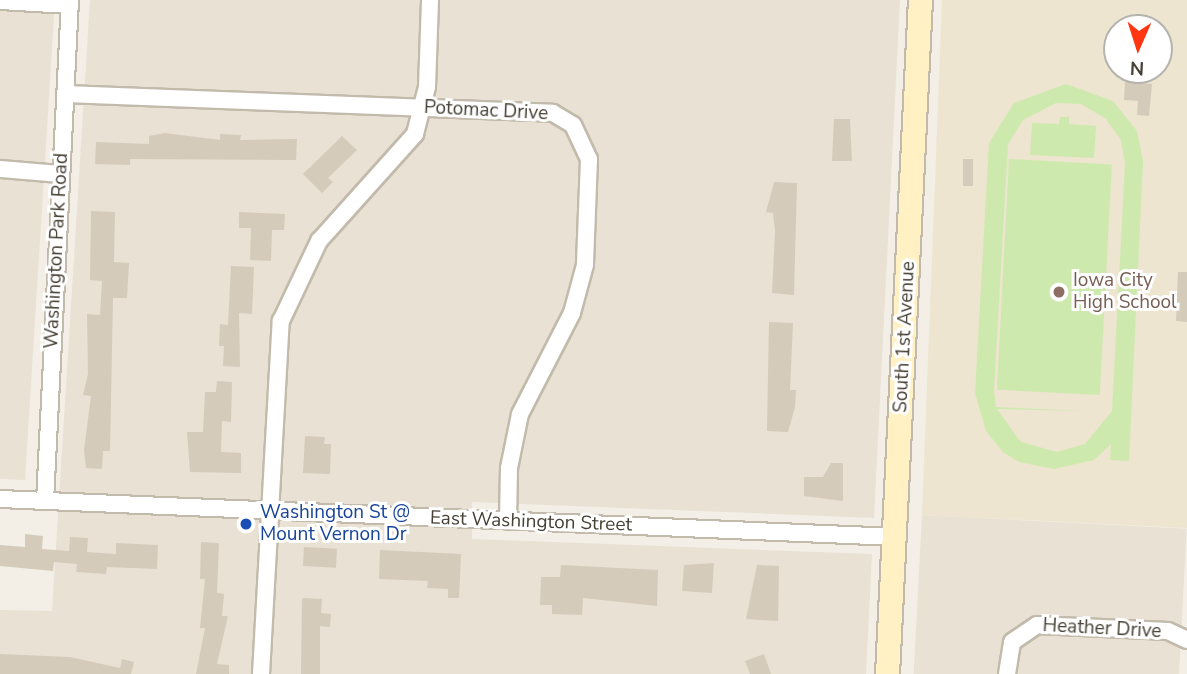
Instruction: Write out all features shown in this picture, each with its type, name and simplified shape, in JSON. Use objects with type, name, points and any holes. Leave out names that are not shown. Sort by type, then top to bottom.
[{"type":"main road","name":"South 1st Avenue","points":[[887,674],[919,0]]},
{"type":"street","points":[[261,674],[276,350],[290,293],[318,241],[404,152],[425,108],[430,0]]},
{"type":"street","points":[[0,1],[70,3]]},
{"type":"street","name":"Washington Park Road","points":[[45,501],[70,3]]},
{"type":"street","name":"Potomac Drive","points":[[65,94],[552,113],[573,125],[587,148],[581,286],[520,414],[509,468],[508,521]]},
{"type":"street","points":[[0,169],[61,174]]},
{"type":"street","name":"East Washington Street","points":[[0,499],[894,537]]},
{"type":"street","name":"Heather Drive","points":[[1007,674],[1012,642],[1037,625],[1168,631],[1187,640]]},
{"type":"shaded area","points":[[0,0],[55,0],[25,480],[0,479]]},
{"type":"shaded area","points":[[90,0],[900,0],[874,518],[472,502],[472,539],[872,554],[866,674],[0,674],[0,610],[52,611]]},
{"type":"shaded area","name":"Iowa City High School","points":[[942,0],[1187,0],[1187,528],[922,515]]},
{"type":"shaded area","points":[[922,515],[1187,529],[1179,674],[914,674]]},
{"type":"green space","points":[[1066,84],[1113,101],[1137,131],[1143,161],[1129,461],[1110,460],[1111,444],[1094,460],[1054,469],[1019,462],[1003,452],[986,431],[975,393],[989,143],[1014,103]],"holes":[[[1056,103],[1081,104],[1106,119],[1121,140],[1125,164],[1112,411],[1085,444],[1057,452],[1021,442],[997,409],[1084,411],[996,407],[994,390],[1008,144],[1023,120]]]},
{"type":"green space","points":[[1060,117],[1069,117],[1069,124],[1096,126],[1094,158],[1030,155],[1032,123],[1059,124]]},
{"type":"green space","points":[[1009,159],[1112,164],[1100,395],[997,390]]},
{"type":"building","points":[[1125,84],[1152,84],[1149,116],[1137,115],[1138,101],[1124,100]]},
{"type":"building","points":[[834,119],[850,119],[852,161],[832,161]]},
{"type":"building","points":[[165,133],[220,140],[220,134],[241,135],[240,140],[297,139],[296,160],[130,159],[130,165],[95,164],[96,142],[149,144],[149,136]]},
{"type":"building","points":[[342,136],[357,150],[328,178],[333,182],[322,193],[303,174]]},
{"type":"building","points":[[963,159],[973,159],[973,186],[963,186]]},
{"type":"building","points":[[774,182],[797,183],[794,295],[772,293],[775,231],[773,213],[766,212]]},
{"type":"building","points":[[91,211],[115,212],[114,262],[129,263],[127,298],[113,298],[110,451],[103,451],[102,469],[86,468],[84,450],[91,396],[83,395],[88,374],[87,314],[100,315],[102,281],[90,280]]},
{"type":"building","points":[[239,212],[285,214],[284,230],[272,230],[271,261],[250,260],[251,228],[239,228]]},
{"type":"building","points":[[231,266],[254,267],[252,314],[239,313],[240,367],[223,366],[224,346],[219,346],[220,324],[228,325]]},
{"type":"building","points":[[1178,272],[1187,272],[1187,322],[1176,321]]},
{"type":"building","points":[[769,322],[793,323],[790,390],[796,390],[795,407],[788,432],[767,431]]},
{"type":"building","points":[[217,381],[232,382],[231,422],[222,421],[221,452],[241,453],[241,473],[190,472],[187,432],[203,432],[205,392],[216,392]]},
{"type":"building","points":[[305,436],[325,437],[324,444],[331,444],[330,474],[303,473]]},
{"type":"building","points":[[831,463],[843,463],[843,501],[804,496],[804,477],[823,477]]},
{"type":"building","points":[[25,534],[43,536],[42,549],[69,551],[70,537],[88,538],[87,552],[116,554],[116,543],[158,545],[157,569],[107,567],[106,574],[76,572],[77,564],[54,562],[53,571],[0,566],[0,545],[25,547]]},
{"type":"building","points":[[201,542],[219,543],[217,593],[224,594],[222,616],[228,616],[217,664],[229,665],[229,674],[196,674],[205,628],[200,628],[205,579],[200,579]]},
{"type":"building","points":[[304,547],[337,549],[336,568],[303,566]]},
{"type":"building","points":[[380,550],[461,554],[459,598],[448,598],[448,589],[427,588],[428,581],[379,579]]},
{"type":"building","points":[[714,563],[712,593],[682,591],[684,565]]},
{"type":"building","points":[[561,565],[658,570],[657,606],[583,598],[582,615],[552,614],[552,605],[540,605],[541,577],[560,577]]},
{"type":"building","points":[[757,565],[779,566],[778,621],[746,619]]},
{"type":"building","points":[[302,598],[322,599],[321,613],[331,614],[330,627],[320,626],[320,674],[301,674]]},
{"type":"building","points":[[0,654],[70,657],[120,668],[122,659],[134,662],[131,674],[0,674]]},
{"type":"building","points":[[764,654],[771,674],[750,674],[745,661]]},
{"type":"place","name":"Iowa City High School","points":[[1059,292]]},
{"type":"place","name":"Washington St @ Mount Vernon Dr","points":[[246,524]]}]
